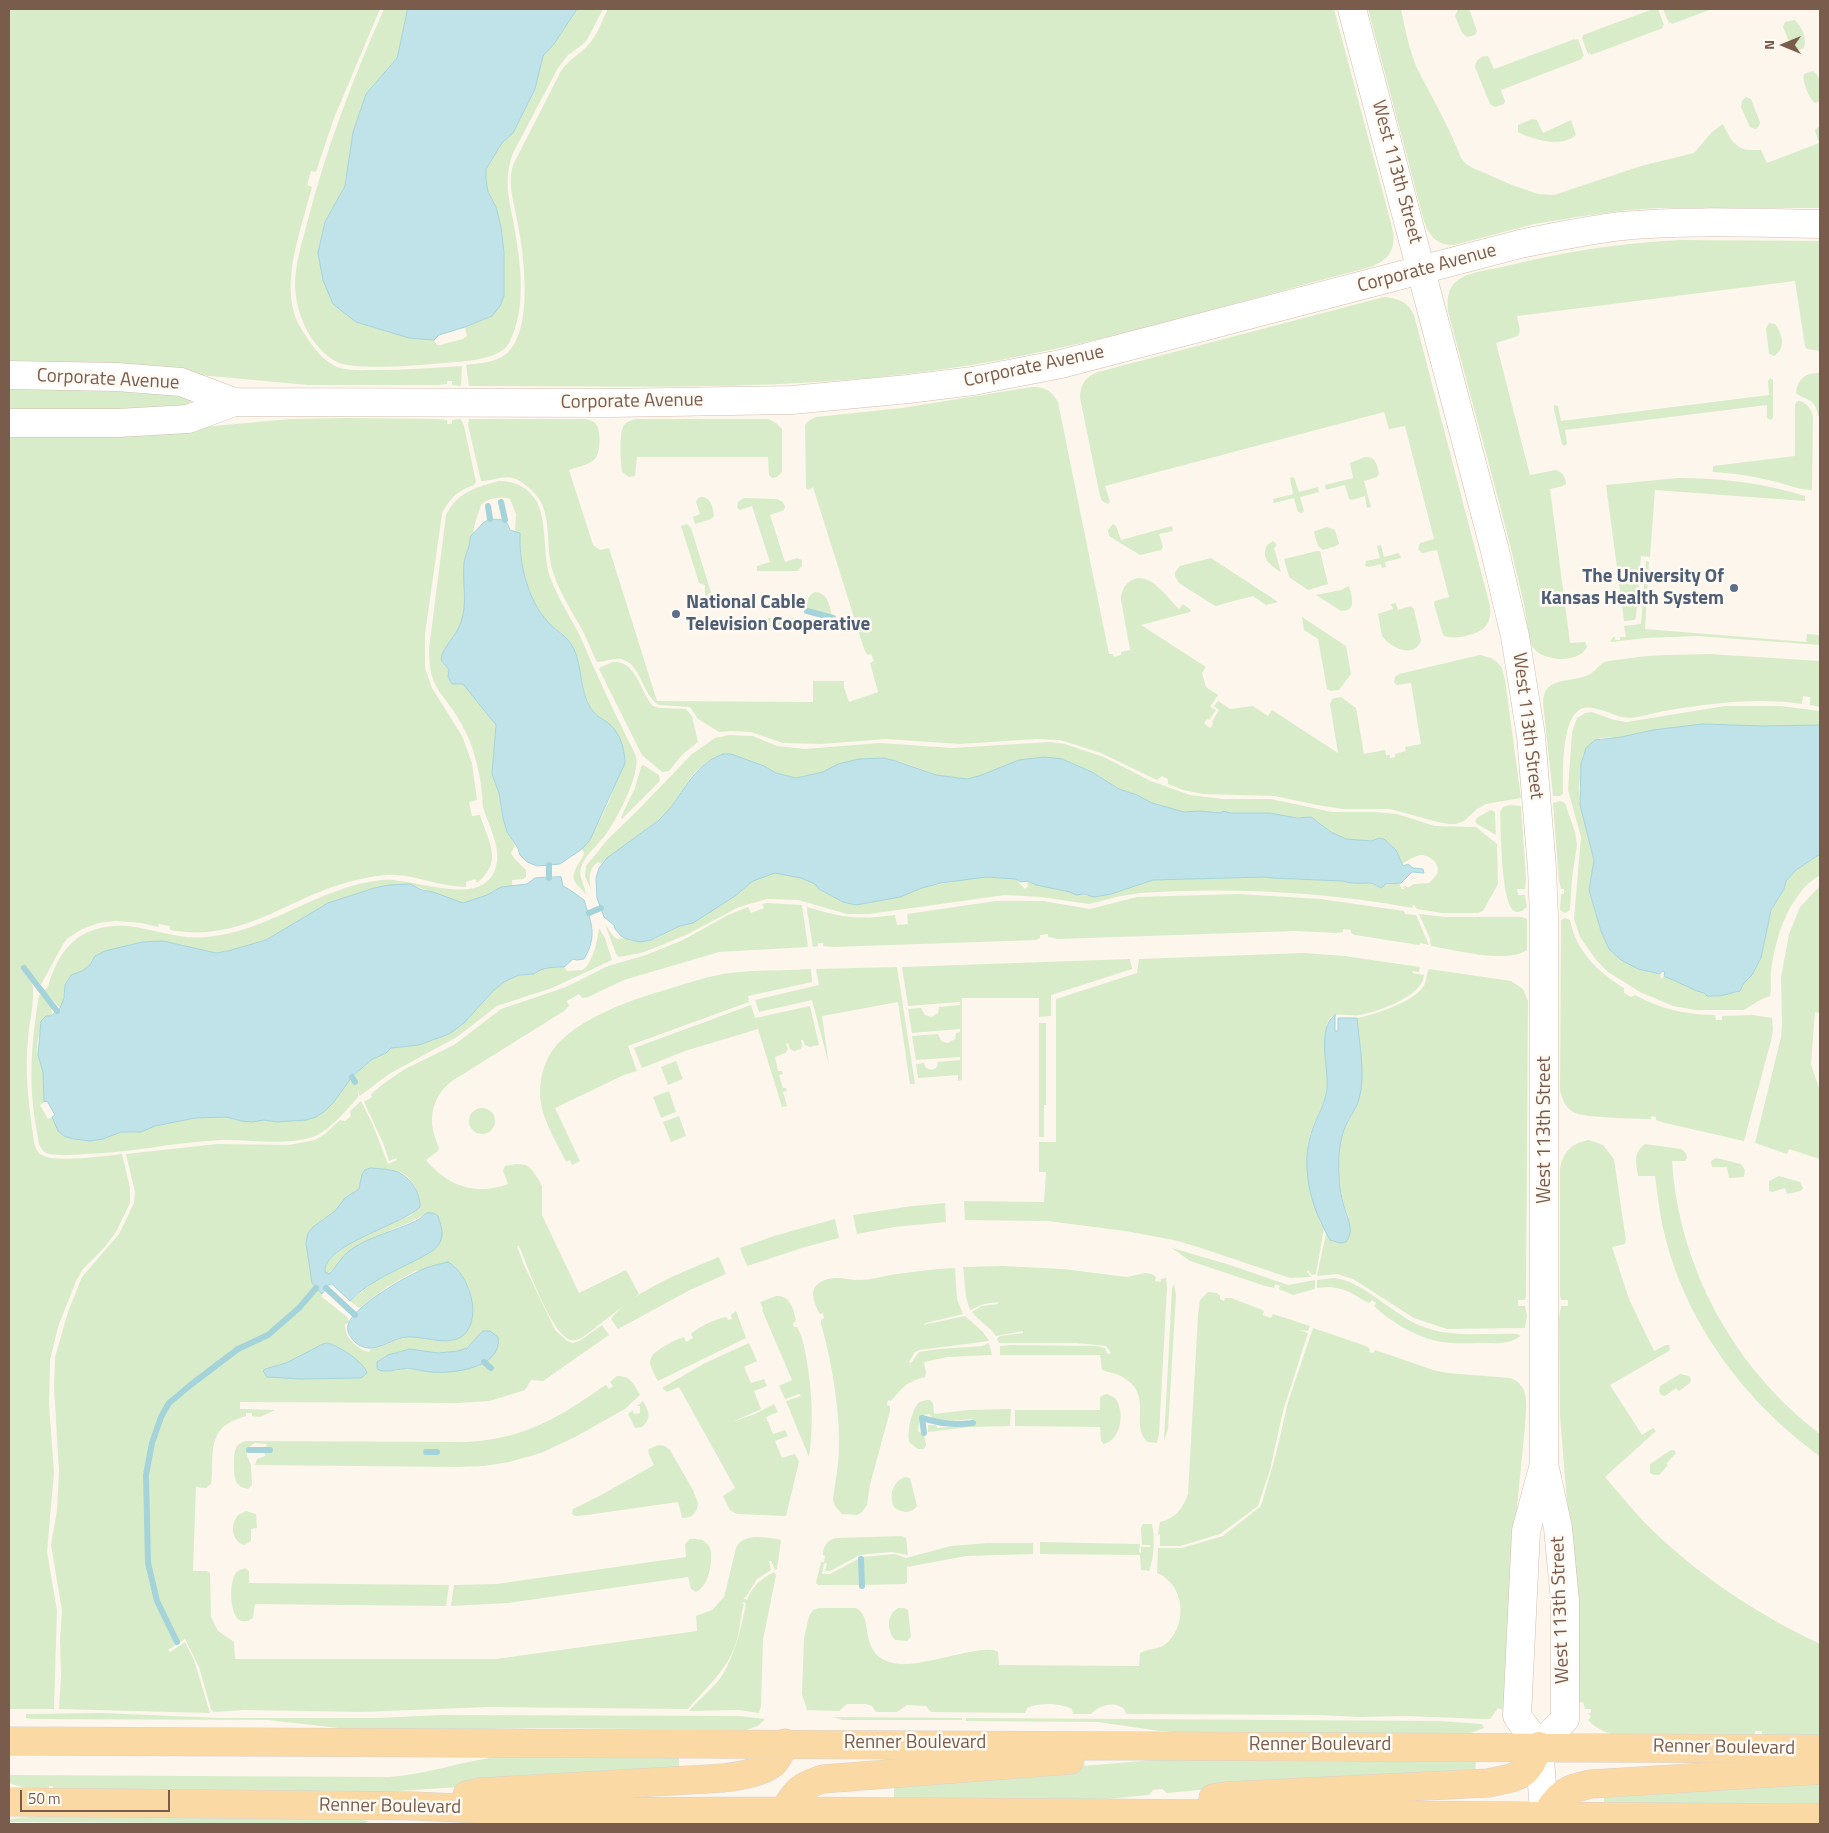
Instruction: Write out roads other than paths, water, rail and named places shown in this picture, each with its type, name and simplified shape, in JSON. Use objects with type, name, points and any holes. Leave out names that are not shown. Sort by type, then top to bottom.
[{"type":"main road","name":"Renner Boulevard","points":[[9,1741],[1131,1744],[1820,1749]]},
{"type":"main road","points":[[414,1806],[481,1792],[724,1778],[762,1769],[774,1762],[785,1743]]},
{"type":"main road","points":[[784,1810],[794,1794],[804,1784],[822,1779],[1101,1758],[1131,1744]]},
{"type":"main road","points":[[1139,1813],[1226,1796],[1488,1783],[1523,1773],[1530,1766],[1539,1746]]},
{"type":"main road","points":[[1545,1820],[1558,1796],[1571,1789],[1591,1784],[1820,1770]]},
{"type":"main road","name":"Renner Boulevard","points":[[9,1802],[414,1806],[543,1812],[784,1810],[1139,1813],[1545,1820],[1820,1818]]},
{"type":"street","name":"West 113th Street","points":[[1352,9],[1494,547],[1515,636],[1531,736],[1544,917],[1544,1464],[1558,1528],[1565,1600],[1565,1719],[1539,1746],[1517,1716],[1526,1530],[1544,1464]]},
{"type":"street","name":"Corporate Avenue","points":[[9,423],[118,423],[188,419],[234,402],[610,403],[772,400],[836,397],[908,390],[973,381],[1061,364],[1520,244],[1570,234],[1620,227],[1702,223],[1820,224]]},
{"type":"street","name":"Corporate Avenue","points":[[9,375],[117,377],[181,382],[234,402]]},
{"type":"street","points":[[1539,1746],[1545,1820]]},
{"type":"water","points":[[408,9],[577,9],[554,44],[543,56],[535,89],[513,133],[502,143],[486,169],[488,192],[496,207],[504,252],[504,296],[500,306],[492,316],[439,335],[434,340],[409,338],[356,322],[333,304],[323,280],[318,253],[325,222],[345,186],[353,132],[366,94],[397,58]]},
{"type":"water","points":[[490,519],[503,520],[507,523],[510,530],[520,533],[523,568],[535,603],[548,622],[566,637],[572,645],[577,656],[584,693],[590,707],[615,730],[624,752],[625,763],[590,840],[582,849],[560,864],[537,866],[527,862],[520,855],[518,848],[507,832],[499,793],[492,774],[496,725],[463,684],[452,684],[448,677],[449,670],[441,660],[444,651],[459,627],[463,615],[464,563],[470,544],[470,537],[483,523]]},
{"type":"water","points":[[1703,724],[1820,725],[1820,854],[1796,870],[1786,881],[1784,889],[1771,910],[1761,958],[1752,975],[1744,983],[1740,991],[1720,996],[1707,996],[1664,976],[1665,972],[1662,971],[1660,974],[1638,969],[1621,960],[1609,949],[1601,931],[1589,890],[1594,860],[1580,805],[1581,764],[1586,748],[1595,740]]},
{"type":"water","points":[[723,754],[731,754],[764,766],[776,773],[796,778],[823,772],[838,764],[859,759],[884,758],[936,775],[967,779],[1019,760],[1044,757],[1062,759],[1092,772],[1119,789],[1137,795],[1152,803],[1184,812],[1220,813],[1224,811],[1230,813],[1269,813],[1298,818],[1311,817],[1331,832],[1346,839],[1372,841],[1379,838],[1384,839],[1396,850],[1403,866],[1408,864],[1413,868],[1423,869],[1424,873],[1412,872],[1401,883],[1386,884],[1381,888],[1369,883],[1265,877],[1153,880],[1111,894],[1094,897],[1084,894],[1076,895],[1036,885],[1028,881],[1021,882],[1015,879],[986,877],[941,883],[900,897],[856,905],[843,902],[819,889],[815,884],[801,878],[775,873],[753,881],[735,896],[693,923],[680,926],[651,940],[640,942],[621,936],[614,925],[604,917],[597,898],[596,878],[599,868],[607,858],[659,820],[702,766]]},
{"type":"water","points":[[561,877],[563,886],[584,900],[589,916],[592,936],[584,959],[573,959],[564,967],[548,968],[534,974],[519,975],[504,982],[494,990],[464,1023],[449,1034],[419,1045],[391,1048],[386,1053],[371,1060],[352,1077],[333,1103],[316,1117],[306,1120],[277,1122],[264,1120],[252,1122],[226,1117],[195,1118],[155,1126],[141,1132],[121,1132],[103,1139],[90,1141],[64,1136],[58,1131],[52,1117],[55,1115],[47,1101],[44,1102],[43,1072],[38,1055],[41,1021],[46,1016],[51,1016],[60,1008],[64,998],[65,985],[71,975],[82,971],[90,965],[95,956],[105,951],[142,942],[163,941],[216,953],[266,940],[328,903],[374,888],[410,884],[422,890],[463,903],[487,895],[501,887],[527,884],[535,878]]},
{"type":"water","points":[[1335,1015],[1335,1031],[1338,1031],[1338,1018],[1357,1018],[1362,1070],[1359,1099],[1344,1130],[1340,1146],[1340,1187],[1350,1233],[1346,1242],[1340,1243],[1330,1240],[1317,1214],[1309,1187],[1307,1162],[1311,1134],[1326,1093],[1326,1029],[1329,1021]]},
{"type":"water","points":[[371,1168],[394,1171],[404,1175],[416,1190],[420,1207],[411,1214],[365,1236],[336,1253],[328,1262],[325,1272],[329,1274],[349,1251],[357,1246],[418,1220],[427,1213],[438,1216],[442,1236],[431,1252],[368,1286],[350,1301],[332,1284],[328,1285],[322,1294],[312,1283],[306,1243],[308,1233],[335,1211],[345,1198],[359,1189],[362,1174],[365,1170]]},
{"type":"water","points":[[448,1262],[463,1276],[471,1298],[472,1320],[468,1330],[461,1337],[455,1340],[442,1341],[408,1337],[375,1348],[368,1348],[355,1342],[348,1332],[348,1325],[352,1317],[370,1300],[418,1272],[431,1266]]},
{"type":"water","points":[[483,1331],[490,1331],[498,1337],[497,1347],[493,1356],[475,1367],[451,1372],[411,1369],[386,1371],[377,1369],[377,1362],[388,1355],[410,1349],[438,1353],[467,1348]]},
{"type":"water","points":[[328,1343],[350,1355],[361,1364],[367,1373],[361,1378],[301,1379],[267,1377],[263,1371],[286,1363]]},
{"type":"waterway","points":[[501,502],[505,520]]},
{"type":"waterway","points":[[488,506],[490,519]]},
{"type":"waterway","points":[[807,611],[833,618]]},
{"type":"waterway","points":[[549,865],[549,878]]},
{"type":"waterway","points":[[589,913],[601,908]]},
{"type":"waterway","points":[[24,968],[57,1011]]},
{"type":"waterway","points":[[352,1077],[355,1082]]},
{"type":"waterway","points":[[177,1642],[157,1601],[148,1563],[146,1475],[152,1443],[161,1417],[169,1403],[193,1383],[238,1349],[268,1335],[299,1308],[316,1288]]},
{"type":"waterway","points":[[326,1288],[355,1315]]},
{"type":"waterway","points":[[484,1362],[491,1368]]},
{"type":"waterway","points":[[924,1433],[922,1418],[947,1424],[973,1423]]},
{"type":"waterway","points":[[249,1450],[270,1450]]},
{"type":"waterway","points":[[426,1452],[437,1452]]},
{"type":"waterway","points":[[861,1559],[862,1586]]},
{"type":"place","name":"The University Of Kansas Health System","points":[[1734,588]]},
{"type":"place","name":"National Cable Television Cooperative","points":[[676,614]]}]
